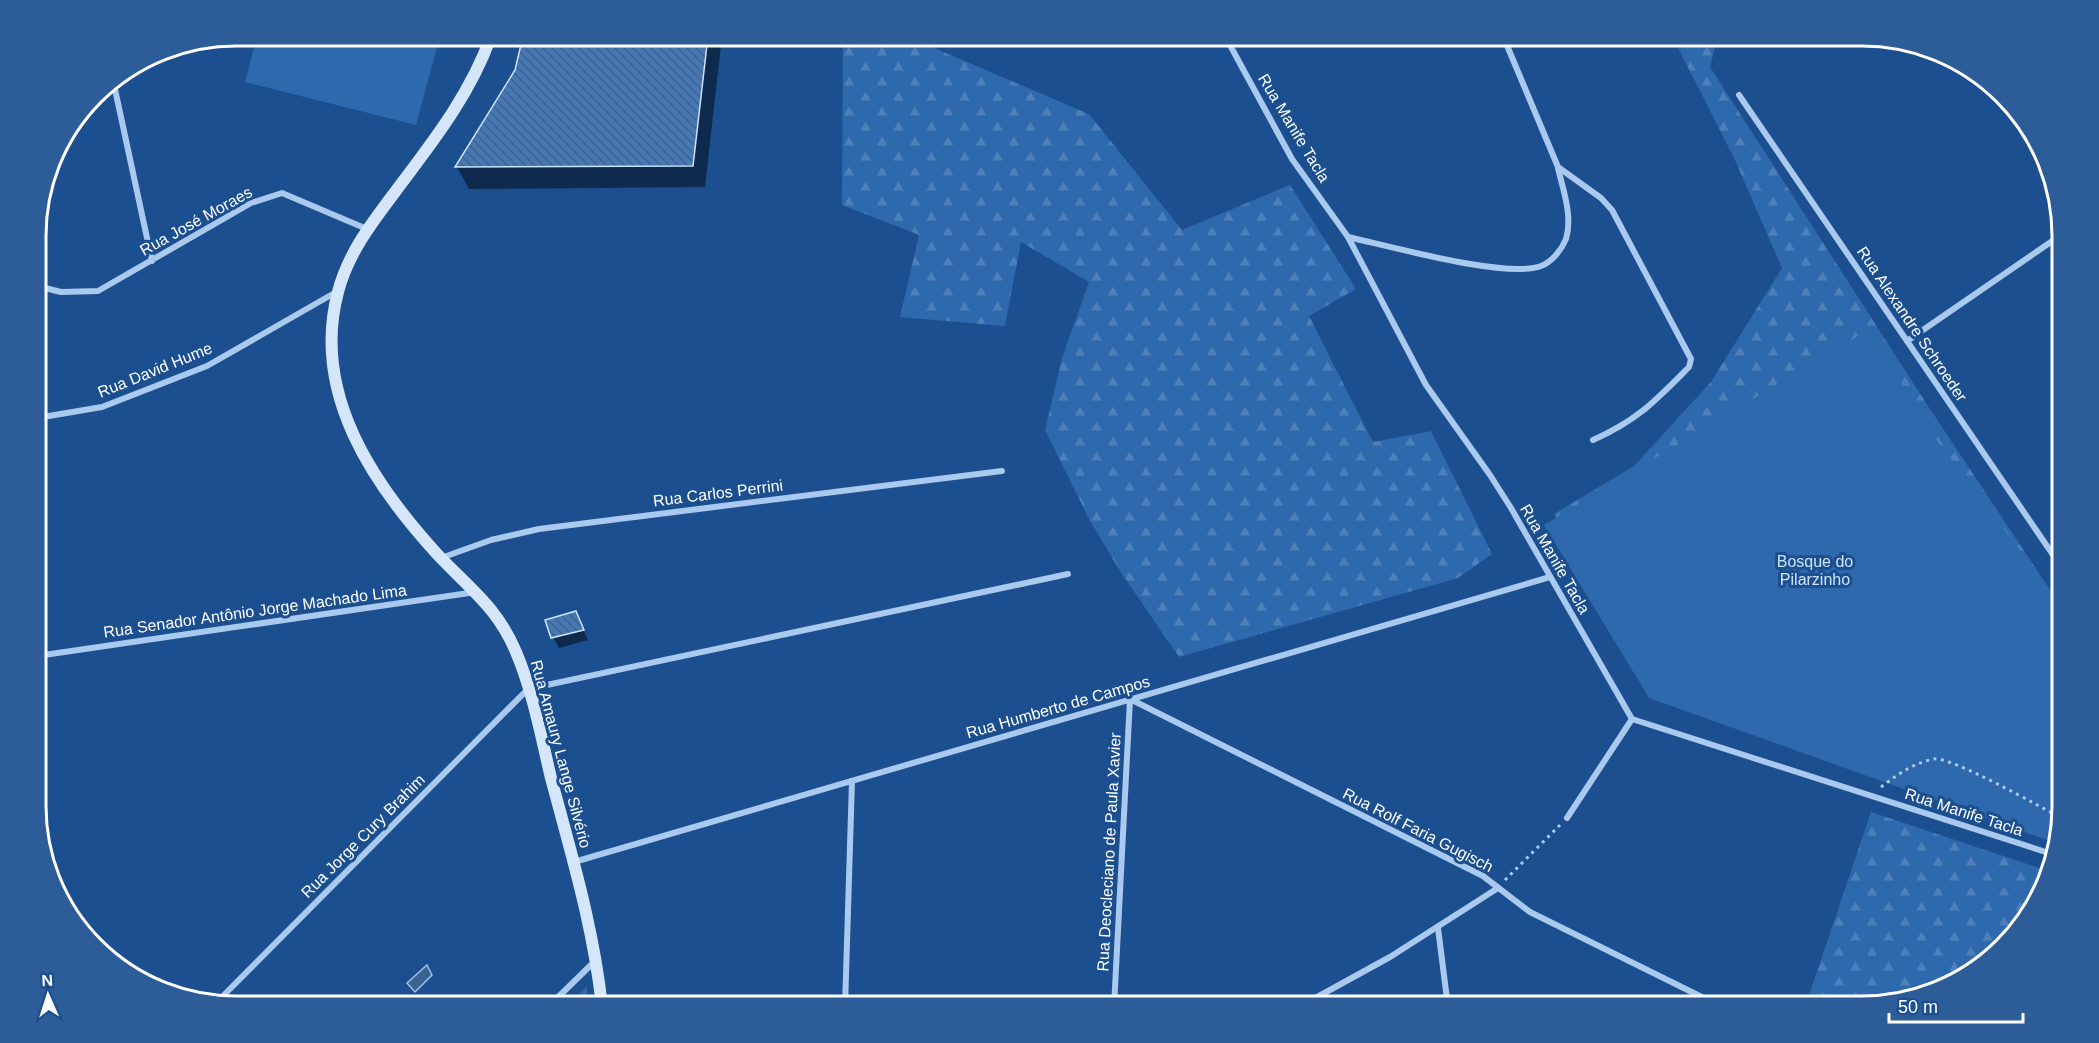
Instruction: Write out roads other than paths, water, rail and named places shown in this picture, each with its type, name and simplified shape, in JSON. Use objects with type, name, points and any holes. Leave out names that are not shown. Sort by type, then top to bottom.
[{"type":"main road","name":"Rua Amaury Lange Silvério","points":[[486,47],[463,97],[367,229],[354,252],[338,291],[332,324],[331,349],[334,378],[348,423],[371,471],[392,502],[441,558],[493,610],[506,630],[517,654],[573,862],[596,959],[601,997]]},
{"type":"street","name":"Rua Manife Tacla","points":[[1231,46],[1292,159],[1348,237],[1426,385],[1490,475],[1632,719],[2047,852]]},
{"type":"street","points":[[1348,237],[1495,268],[1521,269],[1541,266],[1555,256],[1565,240],[1569,222],[1568,208],[1557,167],[1507,46]]},
{"type":"street","points":[[115,91],[152,261]]},
{"type":"street","name":"Rua Alexandre Schroeder","points":[[1739,95],[2052,553]]},
{"type":"street","points":[[1557,167],[1601,198],[1612,210],[1690,359],[1689,367],[1653,404],[1619,429],[1593,440]]},
{"type":"street","name":"Rua José Moraes","points":[[47,288],[61,292],[98,291],[251,202],[282,193],[367,229]]},
{"type":"street","points":[[1907,341],[2052,241]]},
{"type":"street","name":"Rua David Hume","points":[[47,416],[102,407],[207,366],[338,291]]},
{"type":"street","name":"Rua Carlos Perrini","points":[[441,558],[491,540],[539,529],[1002,471]]},
{"type":"street","points":[[528,689],[1068,574]]},
{"type":"street","name":"Rua Humberto de Campos","points":[[573,862],[1550,577]]},
{"type":"street","name":"Rua Senador Antônio Jorge Machado Lima","points":[[46,655],[476,592]]},
{"type":"street","name":"Rua Jorge Cury Brahim","points":[[223,996],[528,689]]},
{"type":"street","name":"Rua Rolf Faria Gugisch","points":[[1130,699],[1483,876],[1530,912],[1700,996]]},
{"type":"street","name":"Rua Deocleciano de Paula Xavier","points":[[1115,996],[1130,699]]},
{"type":"street","points":[[1567,818],[1632,719]]},
{"type":"street","points":[[844,997],[852,781]]},
{"type":"street","points":[[1319,996],[1382,962],[1498,888]]},
{"type":"street","points":[[1438,928],[1447,996]]},
{"type":"street","points":[[558,997],[596,959]]},
{"type":"park label","name":"Bosque do Pilarzinho","points":[[1815,570]]}]
